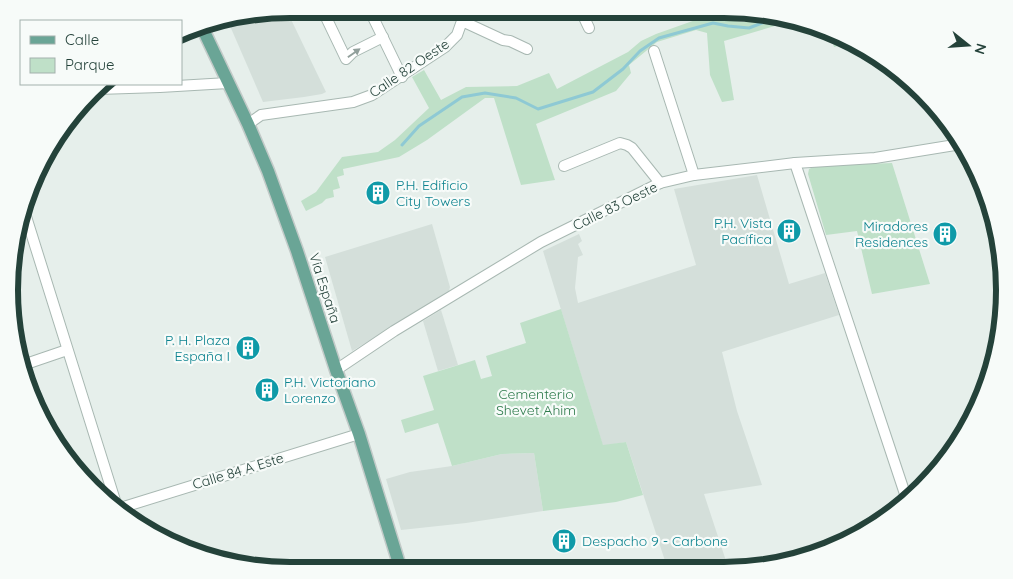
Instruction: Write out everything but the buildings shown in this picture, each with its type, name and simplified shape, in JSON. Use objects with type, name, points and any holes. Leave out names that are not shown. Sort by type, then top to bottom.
[{"type":"main road","name":"Vía España","points":[[204,32],[248,124],[268,171],[359,434],[399,562]]},
{"type":"street","points":[[326,18],[346,59],[353,52],[383,37]]},
{"type":"street","points":[[374,18],[402,76]]},
{"type":"street","points":[[462,18],[462,21],[503,40],[510,40],[527,49]]},
{"type":"street","points":[[584,18],[589,28]]},
{"type":"street","name":"Calle 82 Oeste","points":[[248,124],[261,115],[353,102],[372,95],[445,47],[457,35],[462,21]]},
{"type":"street","points":[[654,51],[694,175]]},
{"type":"street","points":[[107,88],[228,83]]},
{"type":"street","points":[[564,166],[620,143],[632,148],[660,183]]},
{"type":"street","name":"Calle 83 Oeste","points":[[336,370],[394,332],[541,242],[660,183],[694,175],[795,163],[875,158],[954,145]]},
{"type":"street","points":[[795,163],[905,493]]},
{"type":"street","points":[[27,220],[114,497]]},
{"type":"street","points":[[28,363],[67,350]]},
{"type":"street","name":"Calle 84 A Este","points":[[126,507],[359,434]]},
{"type":"shaded area","points":[[272,18],[290,18],[326,92],[263,102],[229,25]]},
{"type":"shaded area","points":[[757,175],[789,284],[825,273],[839,315],[722,352],[737,411],[762,485],[704,494],[726,562],[665,562],[626,442],[603,446],[543,251],[579,234],[582,241],[578,244],[583,255],[578,257],[575,288],[578,303],[696,265],[674,189]]},
{"type":"shaded area","points":[[432,224],[450,287],[449,291],[352,351],[325,257]]},
{"type":"shaded area","points":[[441,310],[458,365],[438,371],[423,321]]},
{"type":"shaded area","points":[[534,453],[543,511],[466,523],[401,530],[386,479],[410,472],[452,466],[502,454]]},
{"type":"green space","points":[[701,18],[743,22],[755,20],[781,24],[724,41],[734,100],[722,102],[710,75],[707,33],[696,30],[657,42],[629,65],[631,73],[616,91],[536,124],[555,180],[521,185],[494,98],[485,98],[427,140],[399,157],[343,169],[344,175],[337,177],[340,188],[333,190],[334,197],[326,199],[306,211],[301,201],[316,192],[342,157],[378,152],[395,140],[429,108],[412,77],[424,70],[441,100],[466,87],[517,86],[549,73],[557,89],[628,52],[641,41],[656,34]]},
{"type":"green space","points":[[832,40],[842,45],[834,47]]},
{"type":"green space","points":[[892,163],[930,284],[872,294],[857,231],[826,235],[808,174],[809,169],[816,166]]},
{"type":"green space","name":"Cementerio Shevet Ahim","points":[[561,309],[603,445],[626,442],[643,495],[616,502],[543,511],[534,453],[502,454],[452,466],[438,423],[405,433],[401,420],[434,410],[423,376],[475,360],[481,379],[492,376],[486,356],[526,343],[520,323]]},
{"type":"waterway","points":[[402,145],[419,126],[462,97],[485,93],[516,98],[538,109],[593,92],[623,69],[640,51],[659,38],[713,23],[749,28],[768,22]]},
{"type":"place","name":"P.H. Edificio City Towers","points":[[378,193]]},
{"type":"place","name":"P.H. Vista Pacífica","points":[[789,231]]},
{"type":"place","name":"Miradores Residences","points":[[945,234]]},
{"type":"place","name":"P. H. Plaza España I","points":[[248,348]]},
{"type":"place","name":"P.H. Victoriano Lorenzo","points":[[267,390]]},
{"type":"place","name":"Despacho 9 - Carbone","points":[[564,541]]}]
